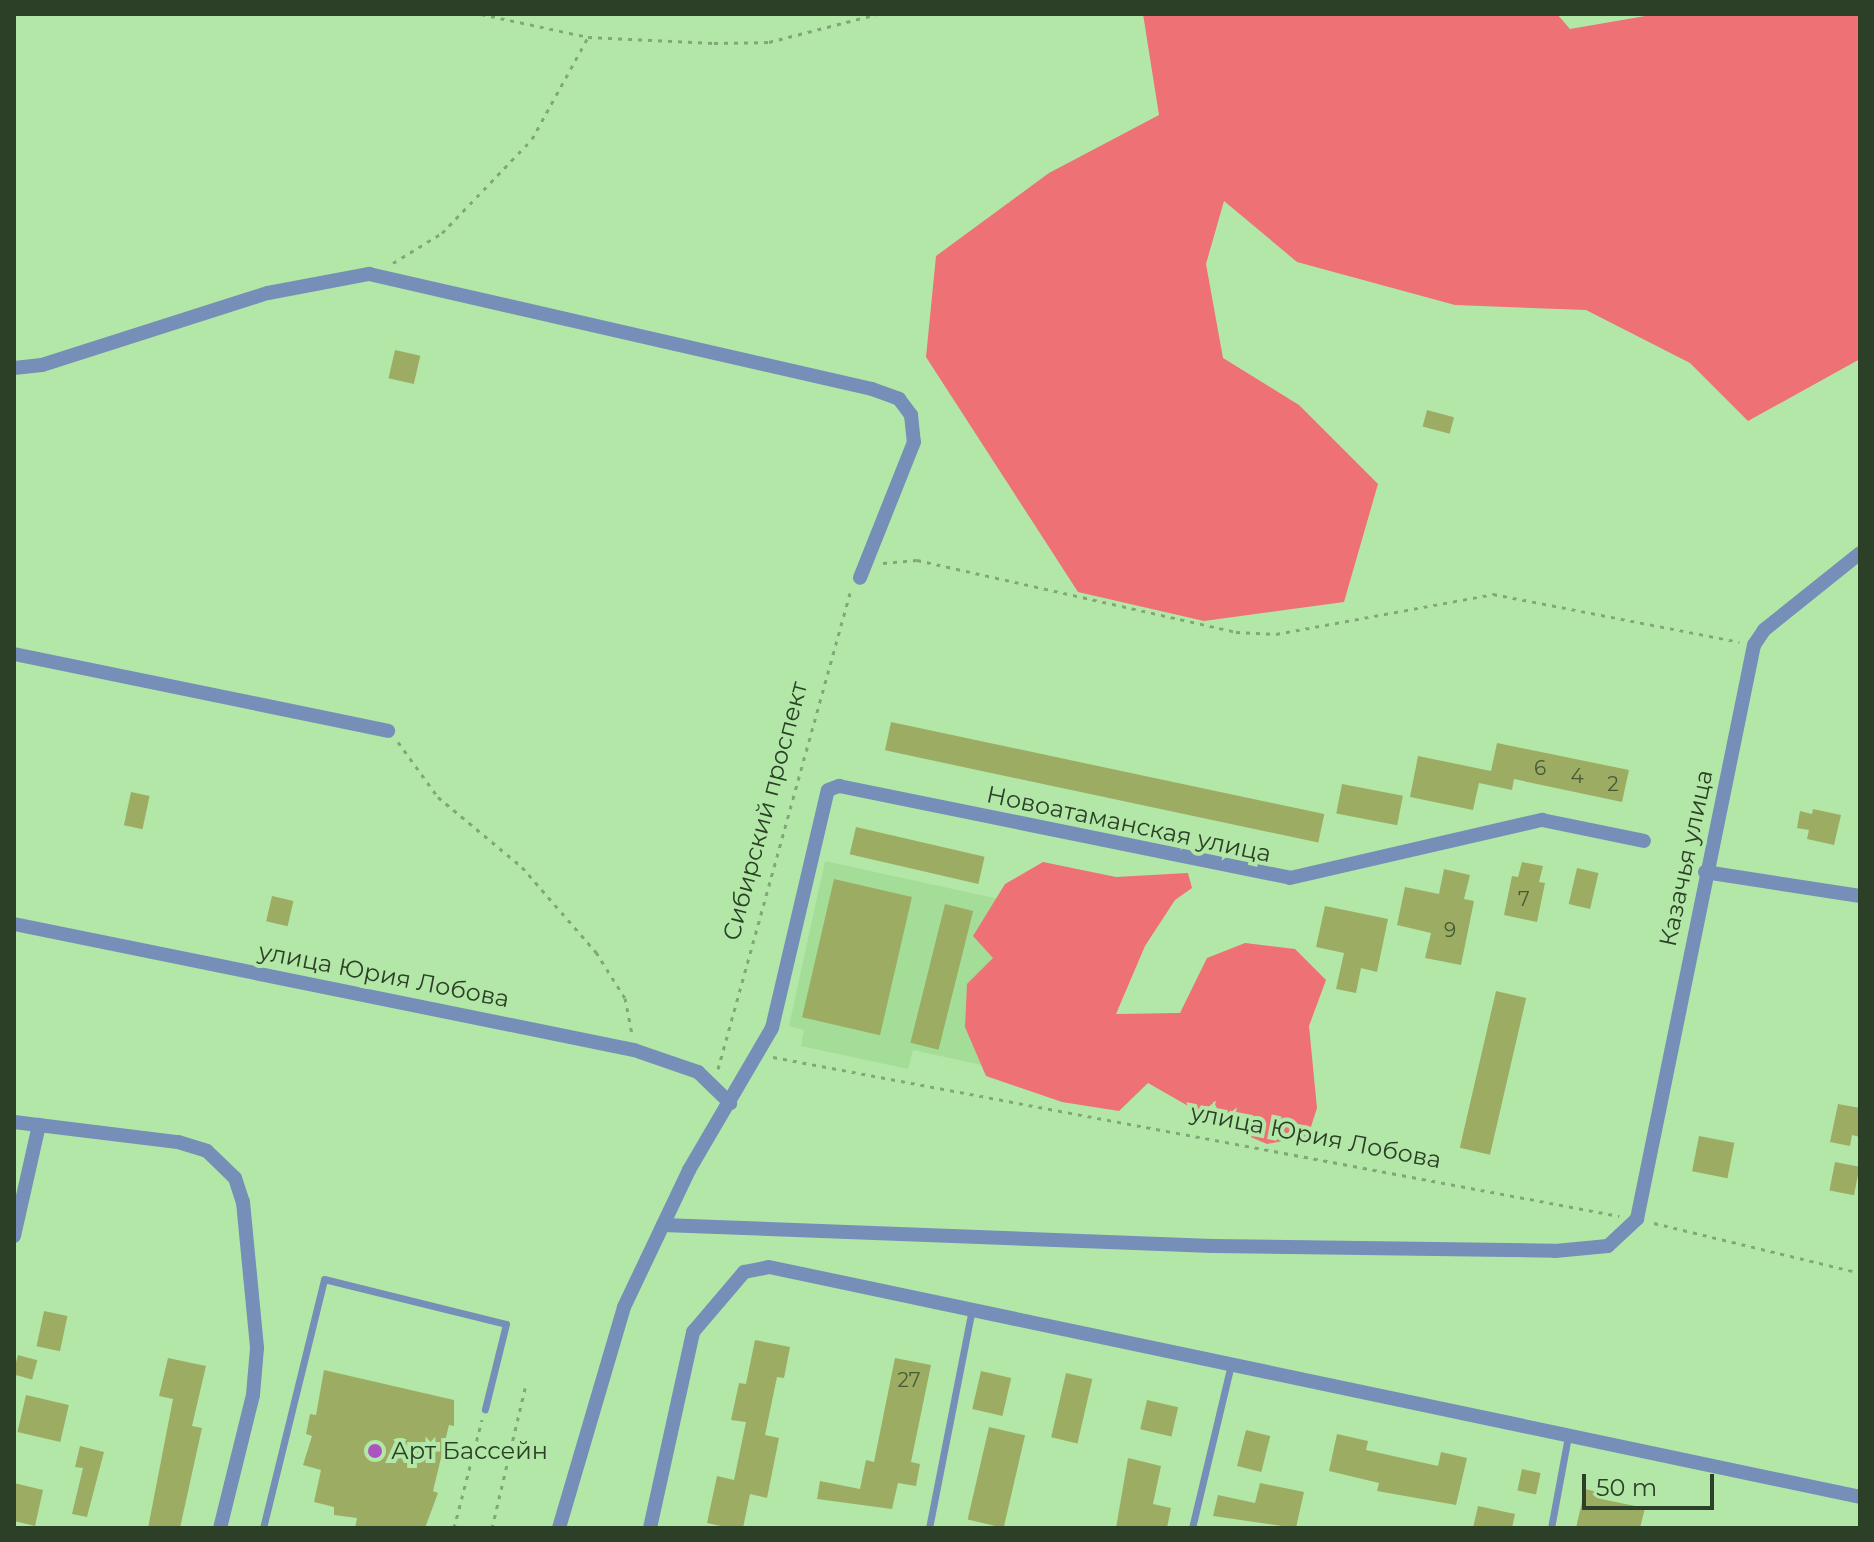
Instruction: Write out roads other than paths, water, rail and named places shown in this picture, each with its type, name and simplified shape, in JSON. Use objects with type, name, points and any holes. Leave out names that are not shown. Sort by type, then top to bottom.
[{"type":"street","points":[[14,368],[42,365],[268,293],[369,274],[899,399],[911,415],[914,442],[860,578]]},
{"type":"street","name":"Казачья улица","points":[[663,1225],[976,1240],[1555,1251],[1608,1246],[1637,1219],[1705,872],[1754,645],[1764,630],[1860,553]]},
{"type":"street","points":[[14,654],[388,731]]},
{"type":"street","name":"Новоатаманская улица","points":[[730,1103],[761,1054],[772,1028],[823,805],[828,790],[839,786],[1290,878],[1542,820],[1644,841]]},
{"type":"street","points":[[1705,872],[1860,896]]},
{"type":"street","name":"улица Юрия Лобова","points":[[14,924],[634,1050],[682,1064],[714,1085],[730,1103]]},
{"type":"street","points":[[559,1528],[609,1349],[663,1225],[730,1103]]},
{"type":"street","points":[[14,1122],[178,1142],[207,1151],[226,1164],[243,1202],[257,1348],[253,1395],[220,1528]]},
{"type":"street","points":[[14,1236],[39,1125]]},
{"type":"street","points":[[650,1528],[693,1332],[744,1272],[769,1267],[1860,1497]]},
{"type":"lane","points":[[263,1528],[324,1279],[506,1324],[485,1409]]},
{"type":"lane","points":[[929,1528],[972,1309]]},
{"type":"lane","points":[[1192,1528],[1231,1364]]},
{"type":"lane","points":[[1551,1528],[1568,1435]]},
{"type":"place","name":"Арт Бассейн","points":[[375,1451]]}]
